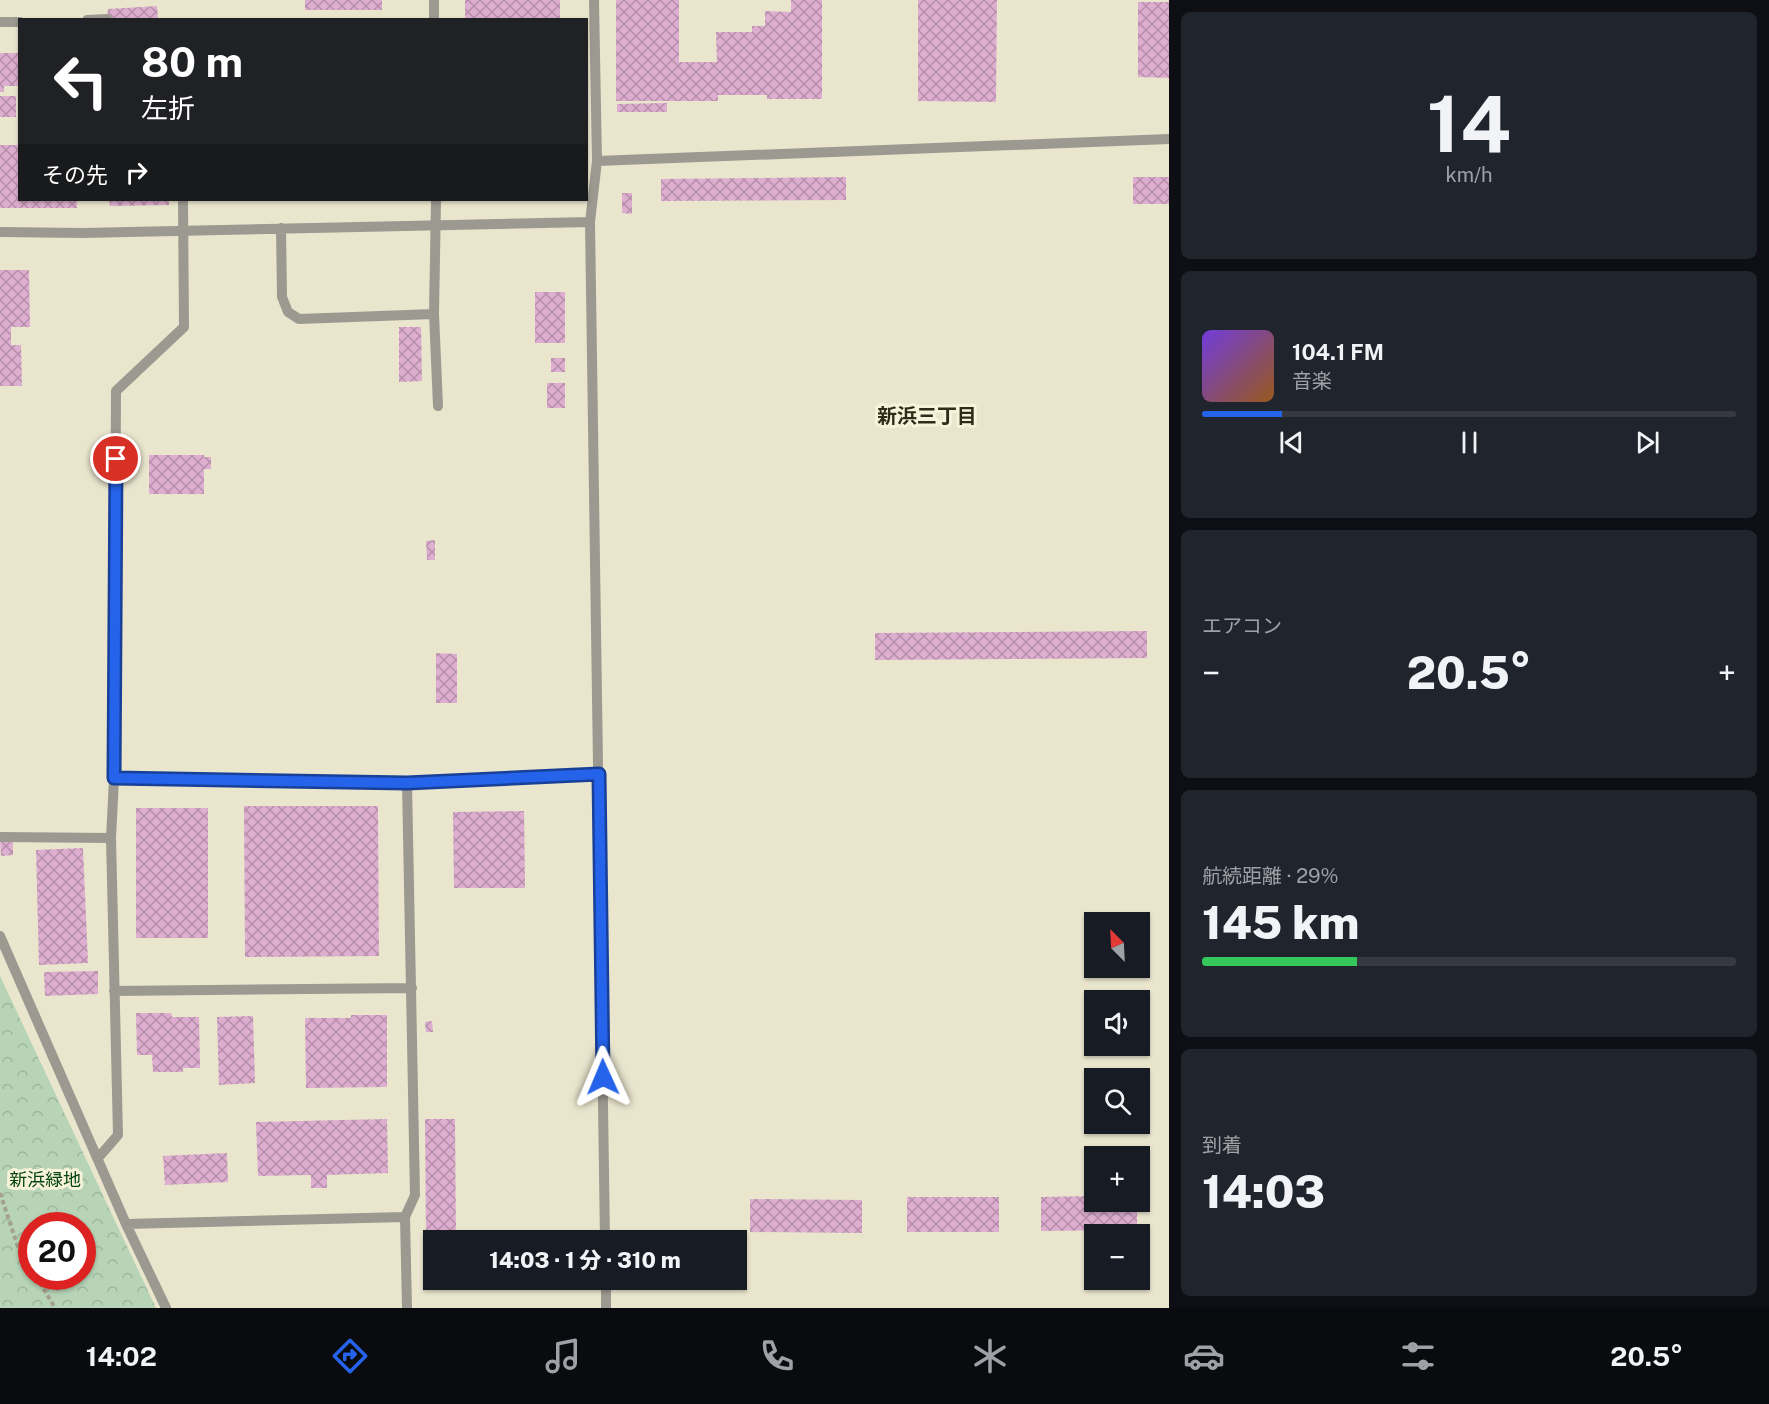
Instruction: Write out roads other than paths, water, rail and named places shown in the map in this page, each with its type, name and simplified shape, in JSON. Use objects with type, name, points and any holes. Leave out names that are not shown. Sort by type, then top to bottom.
[{"type":"lane","points":[[434,0],[434,18]]},
{"type":"lane","points":[[594,0],[597,161],[590,222],[605,1230]]},
{"type":"lane","points":[[0,22],[18,22]]},
{"type":"lane","points":[[597,161],[1169,139]]},
{"type":"lane","points":[[98,1158],[118,1135],[111,838],[114,778],[116,391],[184,327],[183,201]]},
{"type":"lane","points":[[436,201],[434,314],[438,406]]},
{"type":"lane","points":[[0,232],[83,233],[590,222]]},
{"type":"lane","points":[[281,228],[282,297],[288,312],[299,319],[434,314]]},
{"type":"lane","points":[[114,778],[407,783],[599,774]]},
{"type":"lane","points":[[407,783],[415,1195],[405,1217],[407,1308]]},
{"type":"lane","points":[[0,837],[111,838]]},
{"type":"lane","points":[[0,936],[126,1224],[166,1308]]},
{"type":"lane","points":[[114,991],[412,988]]},
{"type":"lane","points":[[126,1224],[405,1217]]},
{"type":"lane","points":[[606,1290],[606,1308]]},
{"type":"district","name":"新浜三丁目","points":[[927,416]]},
{"type":"park label","name":"新浜緑地","points":[[45,1179]]}]
